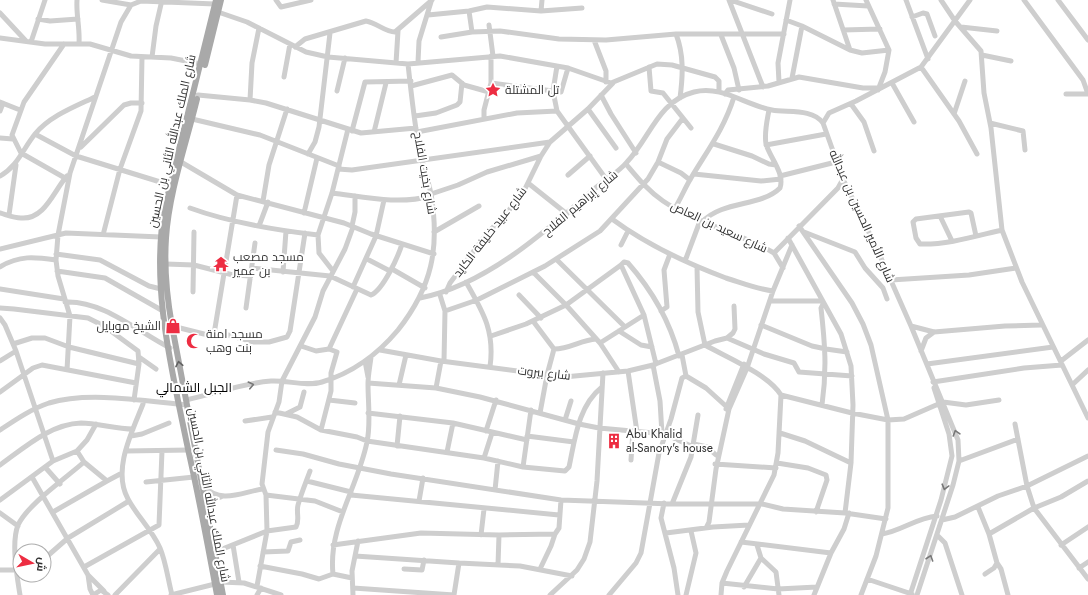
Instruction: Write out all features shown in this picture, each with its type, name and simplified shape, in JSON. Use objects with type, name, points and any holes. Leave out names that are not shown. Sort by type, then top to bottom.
[{"type":"main road","name":"شارع الملك عبدالله الثاني بن الحسين","points":[[185,140],[192,119],[218,12],[217,1]]},
{"type":"main road","name":"شارع الملك عبدالله الثاني بن الحسين","points":[[217,1],[201,64],[182,152],[170,185],[161,237],[161,289],[163,311],[179,406],[218,583],[223,595]]},
{"type":"main road","name":"شارع الملك عبدالله الثاني بن الحسين","points":[[182,152],[166,234],[168,297],[186,405],[215,552],[218,583],[217,595]]},
{"type":"street","points":[[29,42],[45,0]]},
{"type":"street","points":[[78,0],[76,13],[78,19],[79,43]]},
{"type":"street","points":[[102,0],[131,5]]},
{"type":"street","points":[[67,370],[70,316],[57,271],[56,254],[58,235],[70,173],[121,22],[131,5],[141,0],[182,2],[217,1]]},
{"type":"street","points":[[276,0],[279,6],[284,7],[311,0]]},
{"type":"street","points":[[541,11],[542,0]]},
{"type":"street","points":[[730,0],[772,14]]},
{"type":"street","points":[[730,0],[763,87]]},
{"type":"street","points":[[779,82],[778,64],[790,0]]},
{"type":"street","points":[[866,0],[889,50],[887,64],[878,89]]},
{"type":"street","points":[[906,0],[928,59]]},
{"type":"street","points":[[941,0],[955,21],[977,44],[982,55],[984,93],[990,123],[1002,230],[1016,268],[1041,325],[1088,418]]},
{"type":"street","points":[[218,12],[240,19],[310,54],[328,57],[408,64],[492,56],[568,68],[606,82],[613,83],[649,67],[666,64],[715,77],[719,81],[720,91],[725,94],[769,110],[806,114],[818,118],[823,123],[829,113],[892,83],[921,67],[970,0]]},
{"type":"street","points":[[1024,0],[1082,80],[1088,94],[1066,94]]},
{"type":"street","points":[[1058,0],[1088,40]]},
{"type":"street","points":[[152,57],[156,26],[162,1]]},
{"type":"street","points":[[418,62],[419,41],[431,1]]},
{"type":"street","points":[[284,77],[293,46],[305,39],[330,33],[366,21],[373,22],[390,32],[398,31],[431,1]]},
{"type":"street","points":[[850,50],[834,2],[868,6]]},
{"type":"street","points":[[428,15],[469,11],[487,4],[541,11],[582,8]]},
{"type":"street","points":[[469,11],[472,32]]},
{"type":"street","points":[[0,13],[29,42]]},
{"type":"street","points":[[912,18],[923,13],[927,14],[935,36]]},
{"type":"street","points":[[38,19],[50,21],[78,19]]},
{"type":"street","points":[[786,20],[802,26],[850,50],[862,53],[889,50]]},
{"type":"street","points":[[484,119],[484,110],[490,92],[491,83],[492,56],[489,25]]},
{"type":"street","points":[[792,78],[802,26]]},
{"type":"street","points":[[961,27],[997,31]]},
{"type":"street","points":[[250,100],[252,62],[259,28]]},
{"type":"street","points":[[843,30],[880,29]]},
{"type":"street","points":[[396,63],[398,31]]},
{"type":"street","points":[[441,37],[490,31],[510,32],[535,37],[594,40],[676,34],[784,34]]},
{"type":"street","points":[[308,154],[318,134],[330,33]]},
{"type":"street","points":[[676,34],[680,46],[683,68],[680,98]]},
{"type":"street","points":[[721,35],[734,68],[739,90]]},
{"type":"street","points":[[0,38],[29,42],[64,44],[79,43],[142,57],[186,60],[201,64]]},
{"type":"street","points":[[594,40],[606,71],[606,82]]},
{"type":"street","points":[[64,44],[20,110],[13,130],[13,139],[21,153],[65,178]]},
{"type":"street","points":[[982,55],[1011,61]]},
{"type":"street","points":[[102,236],[120,169],[139,119],[142,103],[142,57]]},
{"type":"street","points":[[337,91],[345,58]]},
{"type":"street","name":"شارع بخيت الفلاح","points":[[179,406],[257,383],[282,381],[312,384],[332,378],[371,357],[380,350],[404,322],[425,288],[434,254],[431,195],[416,130],[408,64]]},
{"type":"street","points":[[557,66],[553,91],[557,111],[606,179]]},
{"type":"street","points":[[649,67],[651,91],[663,93],[690,128]]},
{"type":"street","points":[[921,67],[954,114],[977,154]]},
{"type":"street","points":[[491,83],[553,91],[563,90],[568,68]]},
{"type":"street","points":[[331,274],[319,253],[318,235],[322,217],[332,193],[338,168],[365,83],[411,83],[449,75],[454,76],[462,83],[490,92]]},
{"type":"street","points":[[725,94],[728,90],[763,87],[792,78],[808,77],[850,86],[878,89]]},
{"type":"street","points":[[954,114],[965,81]]},
{"type":"street","points":[[374,132],[386,83]]},
{"type":"street","points":[[415,116],[436,113],[457,105],[460,102],[462,83]]},
{"type":"street","name":"شارع عبيد خليفة الكايد","points":[[446,292],[450,284],[485,236],[521,197],[541,156],[550,142],[588,109],[613,83]]},
{"type":"street","points":[[892,83],[914,122]]},
{"type":"street","name":"شارع إبراهيم الفلاح","points":[[420,298],[440,295],[466,282],[533,241],[567,214],[606,179],[626,164],[636,153],[662,112],[672,103],[694,92],[705,90],[720,91]]},
{"type":"street","points":[[198,95],[250,100],[287,109],[350,130],[374,132],[416,130],[517,113],[557,111]]},
{"type":"street","points":[[601,95],[611,114],[636,153]]},
{"type":"street","points":[[0,176],[9,171],[35,134],[55,117],[95,97]]},
{"type":"street","points":[[675,208],[690,180],[714,144],[730,111],[734,97]]},
{"type":"street","points":[[0,111],[2,102],[20,110]]},
{"type":"street","points":[[79,148],[124,106],[131,103],[142,103]]},
{"type":"street","points":[[850,104],[864,122],[874,151]]},
{"type":"street","points":[[259,226],[265,201],[268,169],[287,109]]},
{"type":"street","points":[[588,109],[616,148]]},
{"type":"street","points":[[685,261],[701,221],[726,208],[771,194],[780,188],[781,178],[766,145],[766,129],[769,110]]},
{"type":"street","points":[[445,311],[477,300],[533,272],[588,240],[612,219],[644,185],[658,162],[667,139],[683,118]]},
{"type":"street","points":[[192,119],[245,131],[308,154],[338,168],[352,170],[550,142]]},
{"type":"street","name":"شارع الأمير الحسين بن عبدالله","points":[[823,123],[843,179],[891,280],[927,364],[947,426],[952,450],[948,475],[937,516],[913,595]]},
{"type":"street","points":[[990,123],[1023,131],[1025,150]]},
{"type":"street","points":[[35,134],[76,156],[170,185]]},
{"type":"street","points":[[766,145],[826,134]]},
{"type":"street","points":[[0,138],[13,139]]},
{"type":"street","points":[[714,144],[752,156],[769,164],[776,165]]},
{"type":"street","points":[[332,193],[384,200],[413,200],[458,185],[487,172],[541,156]]},
{"type":"street","points":[[568,175],[590,156]]},
{"type":"street","points":[[304,213],[317,158]]},
{"type":"street","points":[[181,162],[237,195],[265,201],[322,217],[434,254]]},
{"type":"street","points":[[658,162],[681,172],[690,180]]},
{"type":"street","points":[[694,174],[761,181],[781,178],[836,162]]},
{"type":"street","points":[[9,215],[16,163]]},
{"type":"street","name":"شارع سعيد بن العاص","points":[[626,164],[644,185],[662,201],[701,221],[774,253],[838,188],[843,179]]},
{"type":"street","points":[[0,213],[24,218],[36,215],[49,201],[70,173]]},
{"type":"street","points":[[528,184],[567,214]]},
{"type":"street","points":[[214,334],[237,195]]},
{"type":"street","points":[[257,595],[260,566],[267,531],[266,495],[262,489],[268,432],[274,415],[282,381],[315,317],[331,274],[345,249],[355,212],[355,196]]},
{"type":"street","points":[[329,350],[376,236],[384,200]]},
{"type":"street","points":[[434,232],[479,206]]},
{"type":"street","points":[[190,208],[259,226],[318,235]]},
{"type":"street","points":[[976,236],[971,213],[967,212],[914,220],[913,225],[917,242],[924,244],[952,241],[976,236],[1002,230]]},
{"type":"street","points":[[940,216],[952,241]]},
{"type":"street","points":[[612,219],[628,231],[697,267],[756,288],[773,291]]},
{"type":"street","points":[[799,226],[804,231],[852,303],[863,324],[871,345],[888,420],[889,490],[886,519],[861,595]]},
{"type":"street","points":[[283,272],[286,231]]},
{"type":"street","points":[[621,245],[628,231]]},
{"type":"street","points":[[804,231],[856,252],[865,268],[883,288],[887,299]]},
{"type":"street","points":[[193,292],[194,232]]},
{"type":"street","points":[[0,249],[68,233],[102,236],[161,237]]},
{"type":"street","points":[[172,326],[204,334],[214,334],[262,342],[282,340],[287,337],[290,331],[305,233]]},
{"type":"street","points":[[788,238],[822,302],[838,328],[847,352],[852,376],[851,462],[847,513],[844,529],[831,553],[814,595]]},
{"type":"street","points":[[246,308],[255,244]]},
{"type":"street","points":[[252,268],[283,272],[331,274],[369,295],[374,294],[391,270],[402,244]]},
{"type":"street","points":[[716,466],[716,455],[728,408],[749,359],[773,291],[792,244]]},
{"type":"street","points":[[774,253],[783,268]]},
{"type":"street","points":[[56,254],[100,260],[149,286],[161,289]]},
{"type":"street","points":[[661,311],[667,307],[664,270],[670,254]]},
{"type":"street","points":[[0,267],[14,259],[27,257],[56,260]]},
{"type":"street","points":[[367,259],[425,288]]},
{"type":"street","points":[[556,259],[625,327]]},
{"type":"street","points":[[492,336],[541,318],[566,306],[626,262],[636,272],[661,311],[671,330],[686,376],[706,388],[728,408]]},
{"type":"street","points":[[166,264],[194,265],[233,275],[251,276]]},
{"type":"street","points":[[621,265],[644,315],[652,347],[664,434]]},
{"type":"street","points":[[697,267],[698,312],[705,345],[745,367],[772,385],[781,395],[852,413],[888,420],[904,419],[920,413],[940,402],[966,405],[999,400]]},
{"type":"street","points":[[891,280],[969,275],[1016,268]]},
{"type":"street","points":[[57,271],[106,278],[163,311]]},
{"type":"street","points":[[533,272],[598,341],[619,372]]},
{"type":"street","points":[[466,282],[477,300],[492,336],[490,367]]},
{"type":"street","points":[[0,289],[91,306],[105,311],[170,348]]},
{"type":"street","points":[[519,294],[541,318]]},
{"type":"street","points":[[436,388],[442,361],[445,311],[440,295]]},
{"type":"street","points":[[770,301],[822,302]]},
{"type":"street","points":[[822,302],[821,308],[826,350],[826,374],[822,405]]},
{"type":"street","points":[[734,306],[735,329],[734,333],[727,338],[752,350],[794,363],[800,372],[852,376]]},
{"type":"street","points":[[0,308],[85,317],[104,326],[136,349],[139,357],[139,364],[134,400]]},
{"type":"street","points":[[554,348],[568,348],[584,340],[598,341],[619,331],[644,315]]},
{"type":"street","points":[[0,318],[5,325],[16,351],[53,461]]},
{"type":"street","points":[[533,321],[554,348]]},
{"type":"street","points":[[0,329],[5,325]]},
{"type":"street","points":[[761,325],[826,350],[847,352]]},
{"type":"street","points":[[911,326],[934,332],[1005,326],[1041,325]]},
{"type":"street","points":[[619,331],[641,345],[652,347]]},
{"type":"street","points":[[921,351],[926,338],[934,332]]},
{"type":"street","points":[[13,344],[25,339],[40,338],[69,347],[139,364]]},
{"type":"street","name":"شارع بيروت","points":[[380,350],[442,361],[570,377],[628,371],[655,365],[727,338]]},
{"type":"street","points":[[933,382],[1061,363],[1088,340]]},
{"type":"street","points":[[301,346],[316,351],[329,350],[337,353],[331,373],[332,378],[329,400],[321,430]]},
{"type":"street","points":[[927,364],[1053,347]]},
{"type":"street","points":[[540,412],[554,348]]},
{"type":"street","points":[[0,361],[16,351]]},
{"type":"street","points":[[399,385],[406,355]]},
{"type":"street","points":[[139,357],[156,369]]},
{"type":"street","points":[[333,574],[334,545],[338,523],[351,494],[367,441],[368,380],[371,357]]},
{"type":"street","points":[[364,361],[368,380]]},
{"type":"street","points":[[0,392],[40,365],[136,383]]},
{"type":"street","points":[[1072,385],[1088,370]]},
{"type":"street","points":[[628,371],[635,432],[631,460]]},
{"type":"street","points":[[550,595],[572,576],[584,559],[588,550],[595,501],[603,373]]},
{"type":"street","points":[[609,595],[639,558],[664,434],[682,378],[686,376]]},
{"type":"street","points":[[368,380],[399,385],[436,388],[496,400],[579,424],[599,428],[664,434],[694,445],[707,447],[716,455]]},
{"type":"street","points":[[245,421],[286,414],[297,416],[310,426],[321,430],[357,437],[367,441],[484,458],[523,467],[566,471],[569,467],[579,424],[588,402],[602,387]]},
{"type":"street","points":[[286,414],[300,406],[304,392]]},
{"type":"street","points":[[721,595],[722,583],[749,525],[762,504],[777,465],[781,395]]},
{"type":"street","points":[[0,430],[36,408],[48,404],[80,398],[134,400],[179,406]]},
{"type":"street","points":[[121,400],[143,404],[179,406]]},
{"type":"street","points":[[329,400],[355,403]]},
{"type":"street","points":[[486,431],[496,400]]},
{"type":"street","points":[[565,420],[571,401]]},
{"type":"street","name":"شارع الأمير الحسين بن عبدالله","points":[[913,595],[937,535],[959,461],[959,448],[955,431],[940,402]]},
{"type":"street","points":[[143,404],[130,436],[126,451],[122,473],[122,484],[129,501],[160,549],[171,595],[218,583],[239,582],[281,595]]},
{"type":"street","points":[[706,528],[709,522],[710,503],[716,466],[728,408]]},
{"type":"street","points":[[523,467],[531,410]]},
{"type":"street","points":[[368,412],[453,423],[486,431],[527,438],[574,442]]},
{"type":"street","points":[[672,504],[688,467],[694,445],[698,415]]},
{"type":"street","points":[[397,446],[400,416]]},
{"type":"street","points":[[130,436],[142,434],[169,423]]},
{"type":"street","points":[[447,452],[453,423]]},
{"type":"street","points":[[0,465],[45,434],[73,424],[96,424],[133,429]]},
{"type":"street","points":[[0,500],[53,461],[77,451],[87,440],[96,424]]},
{"type":"street","points":[[1015,424],[1027,486],[1034,508],[1088,579]]},
{"type":"street","points":[[484,458],[492,432]]},
{"type":"street","points":[[780,433],[805,441],[851,462]]},
{"type":"street","points":[[959,461],[1018,439]]},
{"type":"street","points":[[126,451],[189,450]]},
{"type":"street","points":[[276,450],[307,454],[359,468],[561,500],[650,502],[664,504],[762,504],[783,509],[847,513],[886,519]]},
{"type":"street","points":[[77,451],[84,462],[107,481]]},
{"type":"street","points":[[84,567],[149,530],[158,527],[160,522],[162,451]]},
{"type":"street","points":[[942,520],[978,507],[998,496],[1027,486],[1088,456]]},
{"type":"street","points":[[495,490],[498,461]]},
{"type":"street","points":[[15,543],[18,526],[30,510],[84,462]]},
{"type":"street","points":[[716,466],[802,466],[826,475],[827,480],[816,512]]},
{"type":"street","points":[[45,467],[60,484]]},
{"type":"street","points":[[215,552],[267,531],[296,527],[299,518],[298,505],[302,499],[310,471]]},
{"type":"street","points":[[53,512],[122,473]]},
{"type":"street","points":[[32,477],[84,567],[88,575],[90,589],[93,595],[99,591],[109,594]]},
{"type":"street","points":[[146,482],[194,477]]},
{"type":"street","points":[[419,502],[423,478]]},
{"type":"street","points":[[307,481],[351,494],[484,509],[559,515]]},
{"type":"street","points":[[989,534],[1034,508],[1062,497],[1088,481]]},
{"type":"street","points":[[203,486],[213,495],[224,496]]},
{"type":"street","points":[[206,502],[224,496],[262,489]]},
{"type":"street","points":[[266,495],[302,499],[327,505],[344,512]]},
{"type":"street","points":[[540,569],[559,528],[561,500]]},
{"type":"street","points":[[52,552],[68,538],[129,501]]},
{"type":"street","points":[[664,504],[661,518],[666,533],[678,595]]},
{"type":"street","points":[[978,507],[989,534],[997,563],[1001,569],[1008,595]]},
{"type":"street","points":[[481,535],[484,509]]},
{"type":"street","points":[[0,513],[18,526]]},
{"type":"street","points":[[882,534],[891,532],[925,517],[937,516]]},
{"type":"street","points":[[709,522],[713,527]]},
{"type":"street","points":[[666,533],[713,527],[749,525]]},
{"type":"street","points":[[1061,545],[1088,527]]},
{"type":"street","points":[[681,595],[686,595],[696,553],[691,531]]},
{"type":"street","points":[[334,545],[421,533],[481,535],[555,534]]},
{"type":"street","points":[[498,565],[499,535]]},
{"type":"street","points":[[937,535],[945,543],[962,595]]},
{"type":"street","points":[[263,552],[288,550],[291,542],[300,540]]},
{"type":"street","points":[[353,595],[352,578],[358,541]]},
{"type":"street","points":[[741,542],[831,553]]},
{"type":"street","points":[[757,545],[762,558],[776,572],[779,595]]},
{"type":"street","points":[[233,546],[239,582]]},
{"type":"street","points":[[109,594],[160,549]]},
{"type":"street","points":[[355,556],[498,565],[540,569],[572,576]]},
{"type":"street","points":[[744,587],[762,558]]},
{"type":"street","points":[[404,569],[422,570],[424,560]]},
{"type":"street","points":[[1079,568],[1088,562]]},
{"type":"street","points":[[353,588],[454,595],[459,563]]},
{"type":"street","points":[[985,574],[994,568],[997,563]]},
{"type":"street","points":[[260,566],[320,579],[333,574],[352,578]]},
{"type":"street","points":[[0,570],[12,571]]},
{"type":"street","points":[[88,575],[109,594]]},
{"type":"street","points":[[867,579],[913,595]]},
{"type":"street","points":[[19,583],[20,595]]},
{"type":"street","points":[[722,583],[744,587],[778,589],[817,587]]},
{"type":"place","name":"تل المشتلة","points":[[493,90]]},
{"type":"place","name":"مسجد مصعب بن عمير","points":[[221,264]]},
{"type":"place","name":"الشيخ موبايل","points":[[173,326]]},
{"type":"place","name":"مسجد امنة بنت وهب","points":[[194,341]]},
{"type":"place","name":"Abu Khalid al-Sanory's house","points":[[614,441]]},
{"type":"district","name":"الجبل الشمالي","points":[[194,387]]}]
